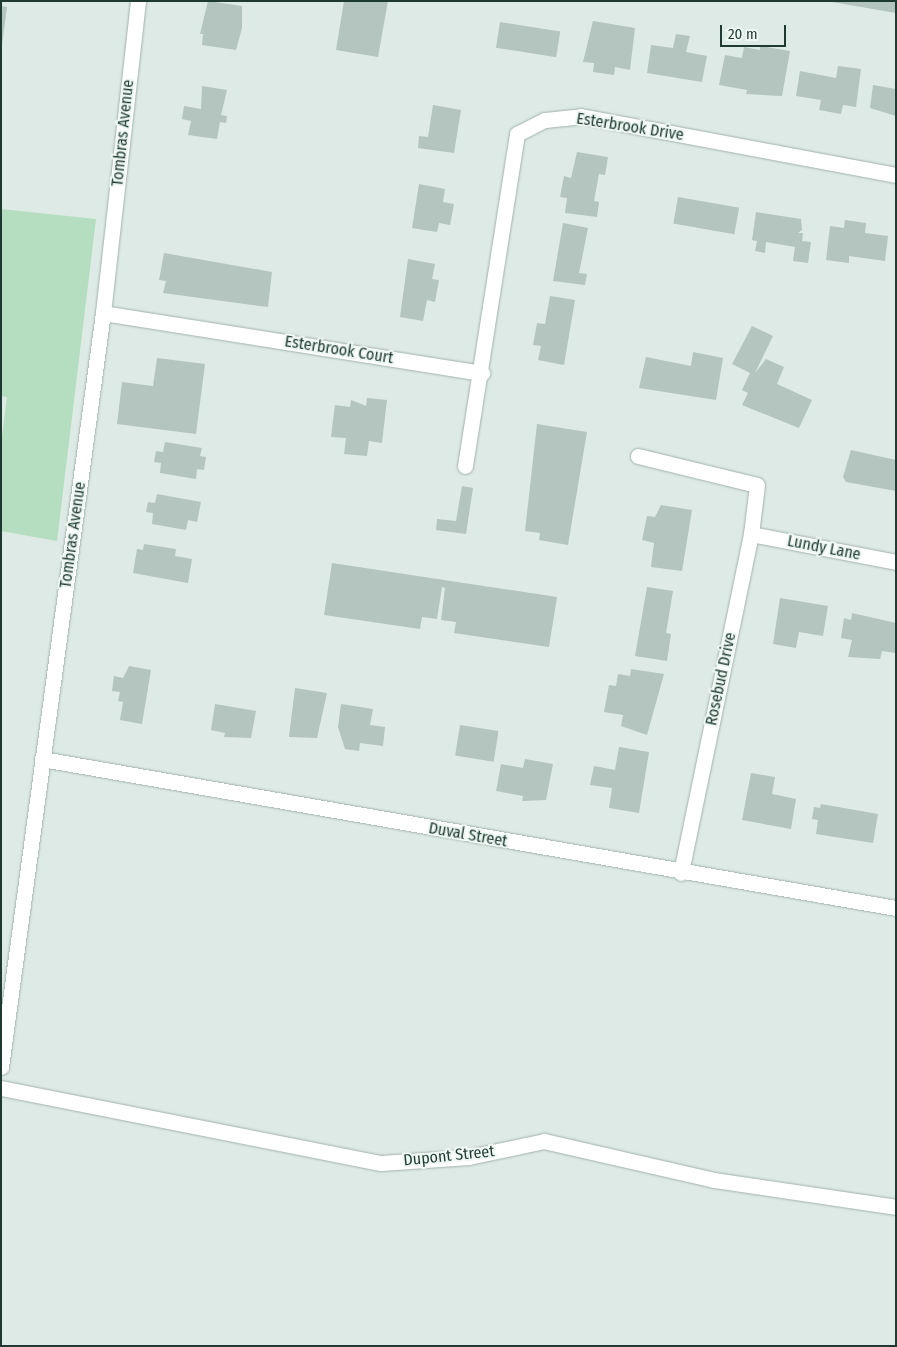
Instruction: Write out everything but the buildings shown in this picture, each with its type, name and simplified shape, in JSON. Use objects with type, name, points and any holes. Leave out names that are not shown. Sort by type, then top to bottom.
[{"type":"street","name":"Tombras Avenue","points":[[1,1067],[104,313],[138,1]]},
{"type":"street","name":"Esterbrook Drive","points":[[482,373],[517,134],[545,120],[581,116],[896,175]]},
{"type":"street","name":"Esterbrook Court","points":[[104,313],[482,373]]},
{"type":"street","points":[[464,466],[482,373]]},
{"type":"street","name":"Rosebud Drive","points":[[638,456],[757,485],[751,534],[681,873]]},
{"type":"street","name":"Lundy Lane","points":[[751,534],[896,562]]},
{"type":"street","name":"Duval Street","points":[[42,759],[681,873],[896,908]]},
{"type":"street","name":"Dupont Street","points":[[1,1088],[381,1163],[469,1157],[544,1141],[714,1180],[896,1207]]},
{"type":"green space","points":[[1,209],[96,219],[57,541],[1,531],[1,444],[7,397],[1,396]]}]
